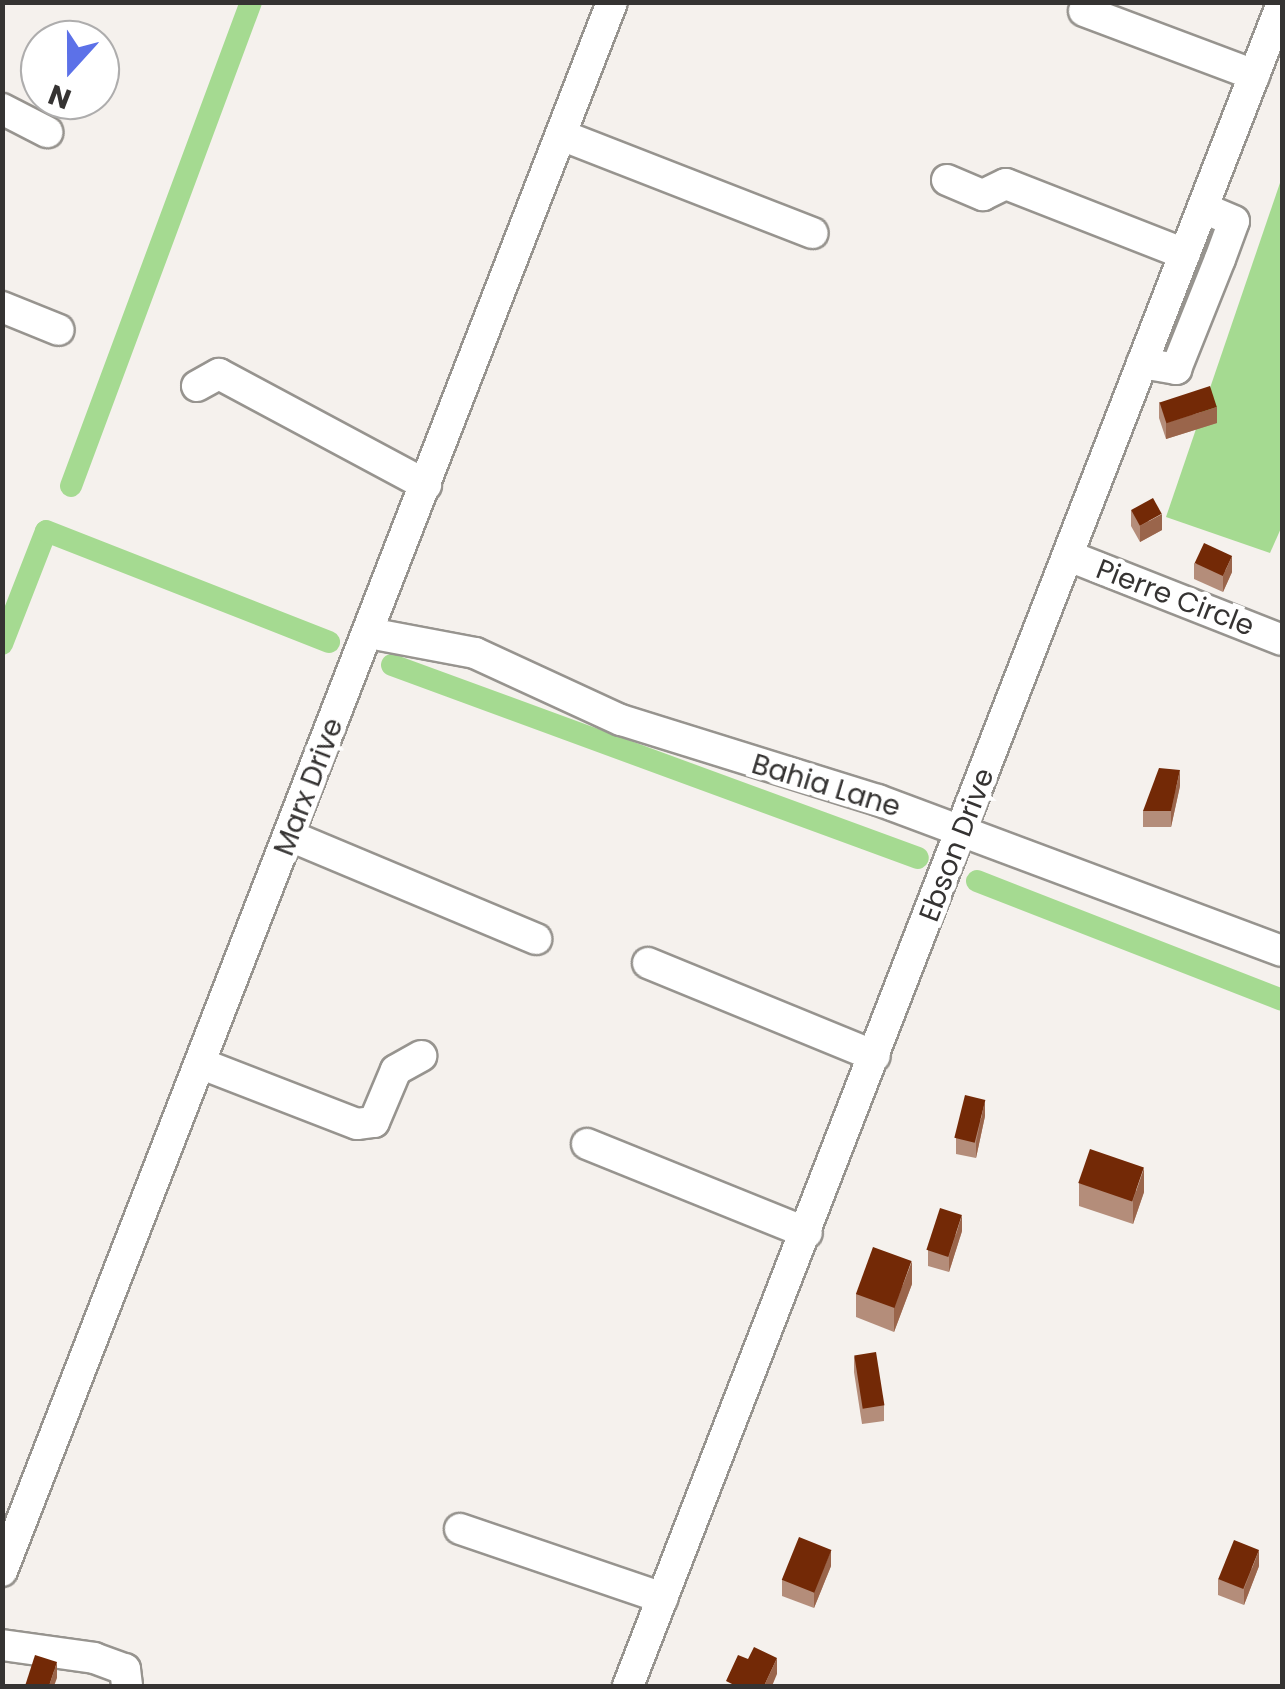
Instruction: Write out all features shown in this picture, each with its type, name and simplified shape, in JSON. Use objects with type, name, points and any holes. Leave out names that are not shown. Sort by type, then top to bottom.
[{"type":"street","name":"Marx Drive","points":[[2,1571],[612,2]]},
{"type":"street","name":"Ebson Drive","points":[[628,1686],[1282,2]]},
{"type":"street","points":[[1084,11],[1254,75]]},
{"type":"street","points":[[2,108],[47,132]]},
{"type":"street","points":[[561,135],[812,234]]},
{"type":"street","points":[[948,180],[982,195],[1006,184],[1185,254]]},
{"type":"street","points":[[1142,363],[1176,369],[1225,246],[1234,222],[1203,208]]},
{"type":"street","points":[[2,308],[58,330]]},
{"type":"street","points":[[197,386],[219,374],[426,485]]},
{"type":"street","name":"Pierre Circle","points":[[1068,556],[1282,640]]},
{"type":"street","name":"Bahia Lane","points":[[369,633],[445,643],[621,720],[963,830],[1282,951]]},
{"type":"street","points":[[290,836],[536,939]]},
{"type":"street","points":[[648,963],[875,1056]]},
{"type":"street","points":[[202,1064],[357,1124],[374,1122],[396,1070],[420,1056]]},
{"type":"street","points":[[587,1144],[807,1233]]},
{"type":"street","points":[[460,1529],[663,1598]]},
{"type":"street","points":[[2,1645],[94,1658],[125,1669],[127,1686]]},
{"type":"shaded area","points":[[1282,177],[1282,526],[1270,553],[1166,517]]},
{"type":"building","points":[[1210,386],[1217,407],[1166,423],[1160,402]]},
{"type":"building","points":[[1153,498],[1162,514],[1140,526],[1131,510]]},
{"type":"building","points":[[1204,543],[1232,556],[1223,576],[1195,563]]},
{"type":"building","points":[[1159,768],[1180,770],[1171,811],[1143,811]]},
{"type":"building","points":[[965,1095],[985,1100],[975,1143],[954,1138]]},
{"type":"building","points":[[1090,1149],[1144,1168],[1132,1202],[1078,1183]]},
{"type":"building","points":[[940,1208],[962,1215],[948,1257],[926,1250]]},
{"type":"building","points":[[873,1247],[912,1261],[894,1308],[856,1294]]},
{"type":"building","points":[[876,1352],[884,1405],[863,1409],[854,1355]]},
{"type":"building","points":[[799,1537],[831,1550],[814,1593],[782,1580]]},
{"type":"building","points":[[1234,1540],[1259,1550],[1243,1589],[1218,1579]]},
{"type":"building","points":[[754,1647],[777,1658],[764,1686],[736,1686],[726,1681],[738,1655],[748,1659]]},
{"type":"building","points":[[35,1655],[57,1662],[49,1686],[25,1686]]},
{"type":"waterway","points":[[71,486],[251,2]]},
{"type":"waterway","points":[[2,644],[46,531],[329,642]]},
{"type":"waterway","points":[[392,665],[918,858]]},
{"type":"waterway","points":[[977,881],[1282,1000]]}]
